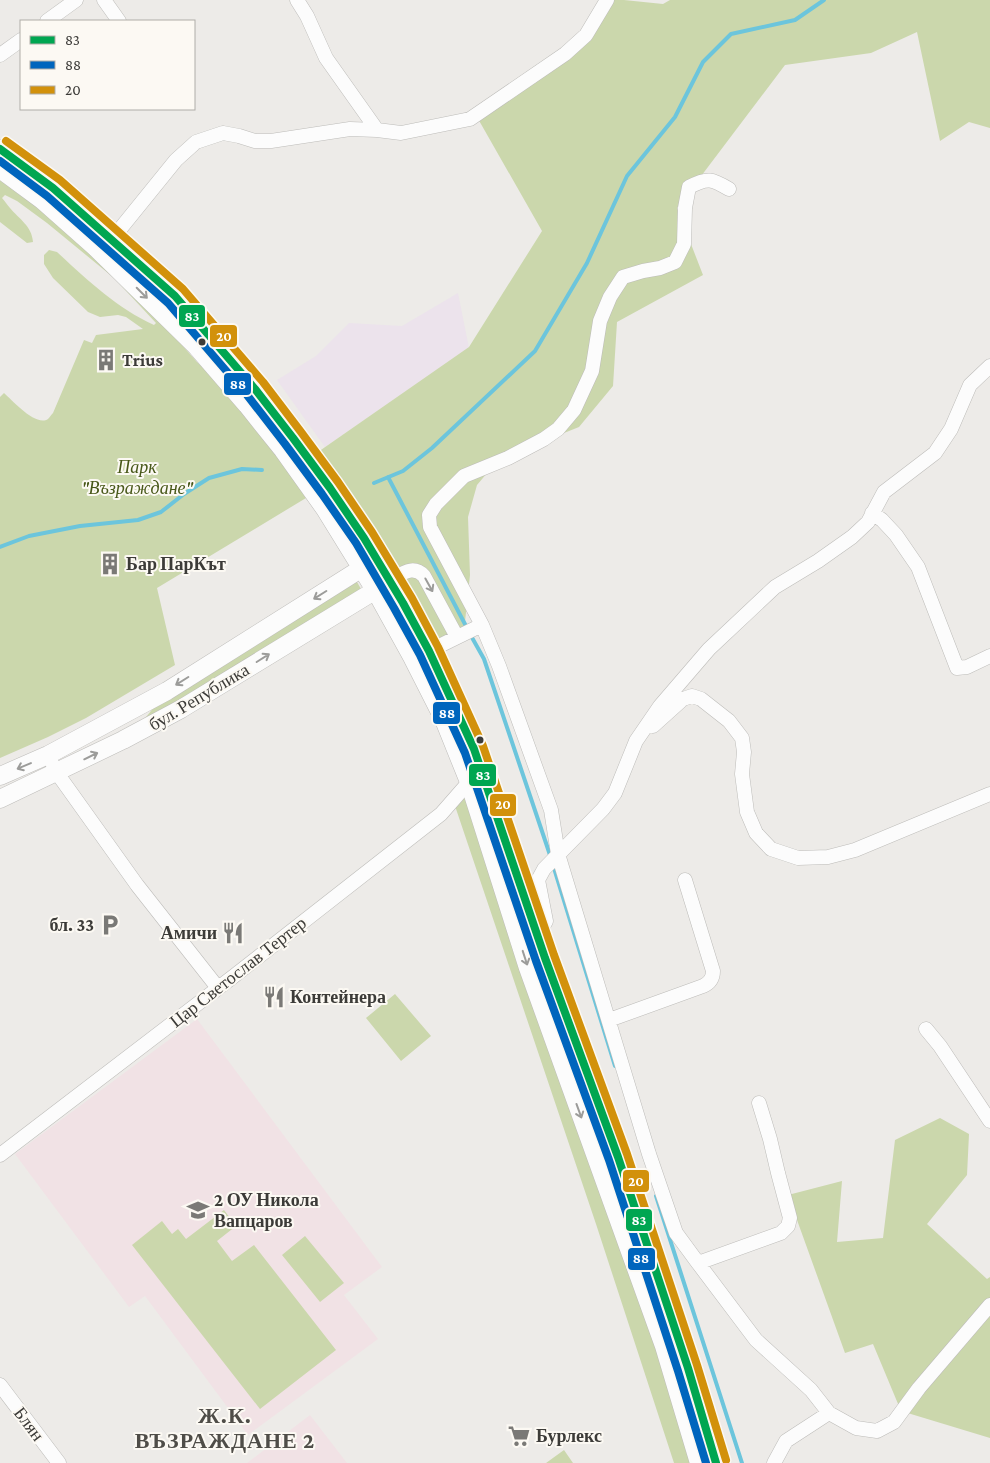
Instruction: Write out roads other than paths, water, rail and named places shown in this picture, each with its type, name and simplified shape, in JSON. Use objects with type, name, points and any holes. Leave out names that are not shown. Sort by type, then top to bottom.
[{"type":"street","points":[[48,20],[76,0]]},
{"type":"street","points":[[104,0],[118,20]]},
{"type":"street","points":[[297,0],[307,16],[326,58],[377,130]]},
{"type":"street","points":[[112,239],[176,160],[196,142],[222,133],[255,141],[271,141],[350,129],[401,133],[470,119],[565,54],[586,34],[607,0]]},
{"type":"street","points":[[0,55],[20,41]]},
{"type":"street","points":[[0,149],[53,188],[175,296],[255,390],[330,488],[390,580],[429,651],[474,749],[538,937],[618,1157],[688,1368],[716,1463]]},
{"type":"street","points":[[0,169],[42,200],[95,247],[196,346],[247,405],[283,450],[325,508],[375,590],[412,657],[444,720],[469,782],[528,968],[664,1346],[699,1463]]},
{"type":"street","points":[[469,632],[430,528],[429,515],[436,504],[464,476],[508,458],[544,439],[558,428],[574,410],[592,371],[600,321],[610,297],[623,277],[660,268],[675,262],[684,244],[685,208],[690,187],[701,180],[714,180],[729,189]]},
{"type":"street","points":[[538,937],[546,921],[538,880],[554,859],[603,809],[615,793],[636,741],[660,706],[709,649],[775,587],[818,561],[852,537],[868,522],[884,492],[935,453],[951,430],[970,385],[990,366]]},
{"type":"street","points":[[872,512],[896,535],[918,567],[956,668],[967,667],[990,656]]},
{"type":"street","name":"бул. Република","points":[[0,776],[48,755],[167,691],[377,559]]},
{"type":"street","points":[[390,580],[409,570],[420,572],[499,666],[551,810],[554,859],[609,1020],[649,1154],[676,1233],[756,1340],[811,1390],[829,1412],[856,1428],[877,1431],[894,1422],[919,1388],[990,1305]]},
{"type":"street","name":"бул. Република","points":[[0,799],[123,740],[181,709],[390,580]]},
{"type":"street","points":[[429,651],[469,632]]},
{"type":"street","points":[[636,741],[683,699],[692,696],[702,699],[729,721],[742,738],[744,793],[747,812],[756,833],[770,848],[798,858],[828,857],[855,850],[990,794]]},
{"type":"street","points":[[48,755],[56,773],[137,885],[218,988]]},
{"type":"street","name":"Цар Светослав Тертер","points":[[0,1155],[441,814],[469,782]]},
{"type":"street","points":[[609,1020],[704,986],[712,979],[713,971],[686,880]]},
{"type":"street","points":[[926,1029],[940,1046],[990,1120]]},
{"type":"street","points":[[698,1263],[781,1232],[788,1226],[790,1218],[759,1102]]},
{"type":"street","name":"Блян","points":[[0,1385],[59,1463]]},
{"type":"street","points":[[774,1463],[786,1441],[829,1412]]},
{"type":"waterway","points":[[374,483],[403,471],[432,448],[535,351],[587,263],[627,176],[675,117],[703,62],[731,34],[795,20],[824,0]]},
{"type":"waterway","points":[[0,547],[29,536],[80,526],[138,520],[161,512],[209,478],[242,469],[262,470]]},
{"type":"waterway","points":[[388,477],[467,628]]},
{"type":"waterway","points":[[470,634],[484,659],[551,858]]},
{"type":"waterway","points":[[553,865],[615,1066]]},
{"type":"waterway","points":[[656,1196],[742,1463]]},
{"type":"place","name":"Trius","points":[[106,360]]},
{"type":"place","name":"Бар ПарКът","points":[[110,564]]},
{"type":"place","name":"бл. 33","points":[[110,925]]},
{"type":"place","name":"Амичи","points":[[233,933]]},
{"type":"place","name":"Контейнера","points":[[274,997]]},
{"type":"place","name":"2 ОУ Никола Вапцаров","points":[[198,1210]]},
{"type":"place","name":"Бурлекс","points":[[519,1436]]},
{"type":"district","name":"Ж.К. ВЪЗРАЖДАНЕ 2","points":[[225,1428]]},
{"type":"park label","name":"Парк \"Възраждане\"","points":[[137,477]]}]
